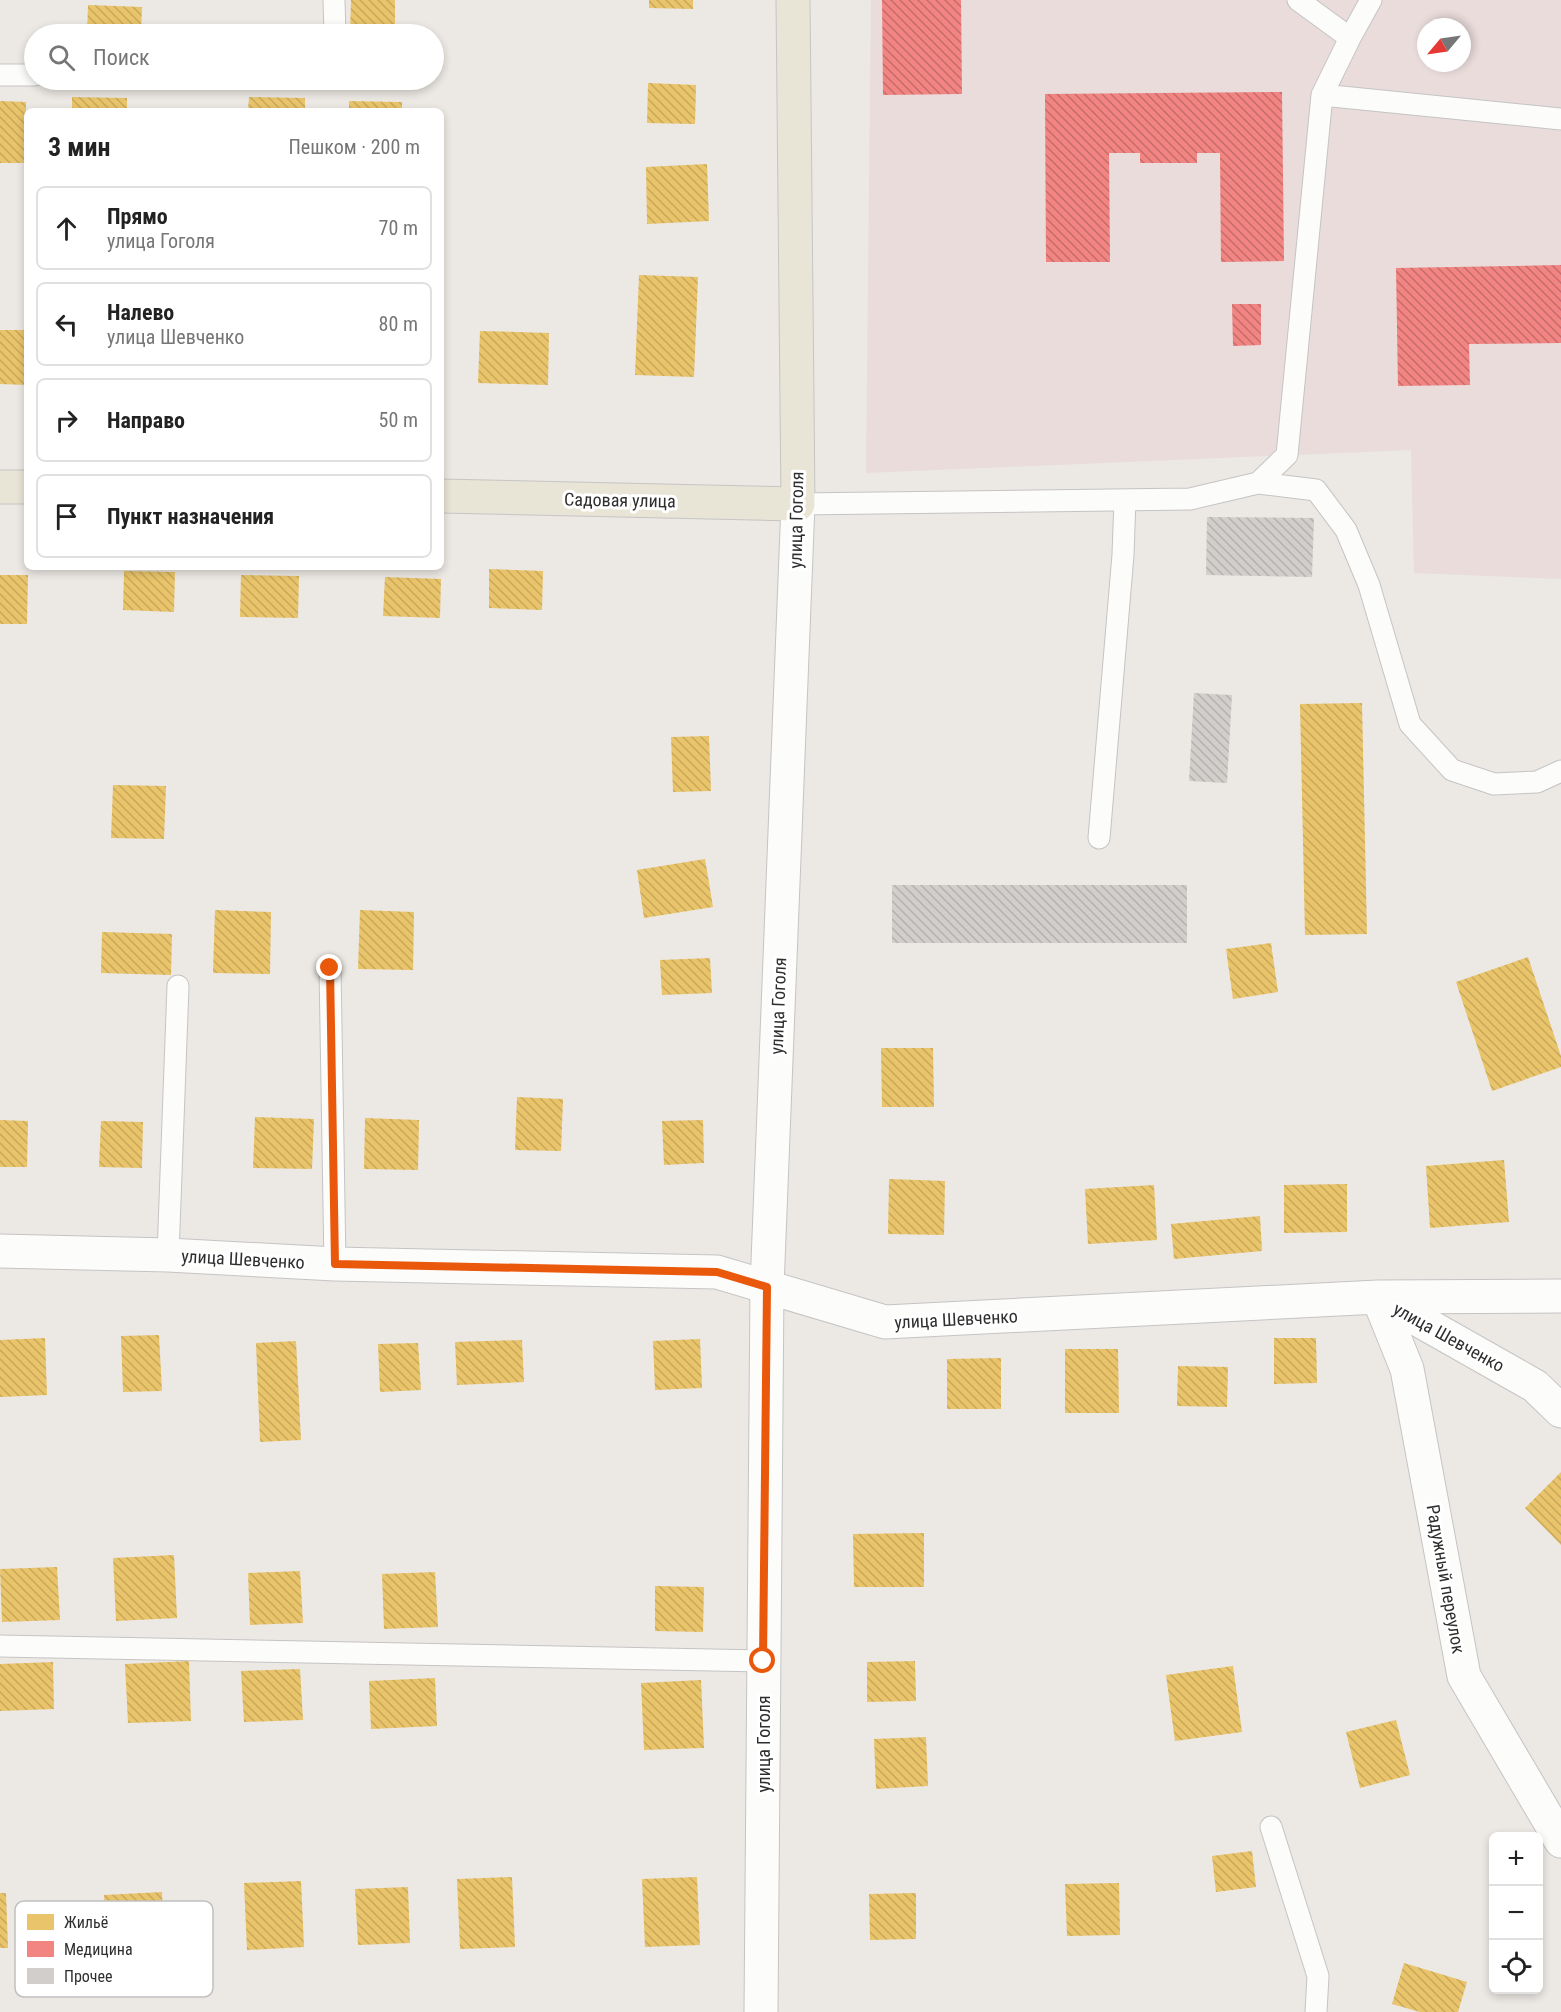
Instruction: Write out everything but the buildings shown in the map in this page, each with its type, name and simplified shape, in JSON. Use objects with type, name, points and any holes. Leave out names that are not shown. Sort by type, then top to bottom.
[{"type":"main road","name":"улица Гоголя","points":[[793,0],[798,504]]},
{"type":"main road","points":[[0,487],[24,487]]},
{"type":"main road","name":"Садовая улица","points":[[444,496],[798,504]]},
{"type":"street","name":"улица Гоголя","points":[[761,2012],[767,1287],[798,504]]},
{"type":"street","name":"улица Шевченко","points":[[0,1251],[168,1255],[335,1264],[717,1272],[885,1322],[1378,1297],[1535,1386],[1561,1411]]},
{"type":"street","points":[[1378,1297],[1561,1296]]},
{"type":"street","name":"Радужный переулок","points":[[1378,1297],[1407,1369],[1464,1676],[1561,1841]]},
{"type":"lane","points":[[334,0],[335,24]]},
{"type":"lane","points":[[1298,0],[1350,38]]},
{"type":"lane","points":[[1258,483],[1287,455],[1322,95],[1371,0]]},
{"type":"lane","points":[[0,75],[24,75]]},
{"type":"lane","points":[[1322,95],[1561,119]]},
{"type":"lane","points":[[798,504],[1190,499],[1258,483],[1316,490],[1346,530],[1369,585],[1410,724],[1452,770],[1494,784],[1537,782],[1561,771]]},
{"type":"lane","points":[[1099,838],[1123,555],[1125,500]]},
{"type":"lane","points":[[330,968],[335,1264]]},
{"type":"lane","points":[[168,1255],[178,986]]},
{"type":"lane","points":[[0,1647],[763,1661]]},
{"type":"lane","points":[[1271,1827],[1318,1976],[1316,2012]]},
{"type":"shaded area","points":[[871,0],[1561,0],[1561,579],[1414,573],[1411,450],[866,473]]},
{"type":"route","points":[[330,968],[335,1264],[717,1272],[767,1287],[763,1661]]}]
